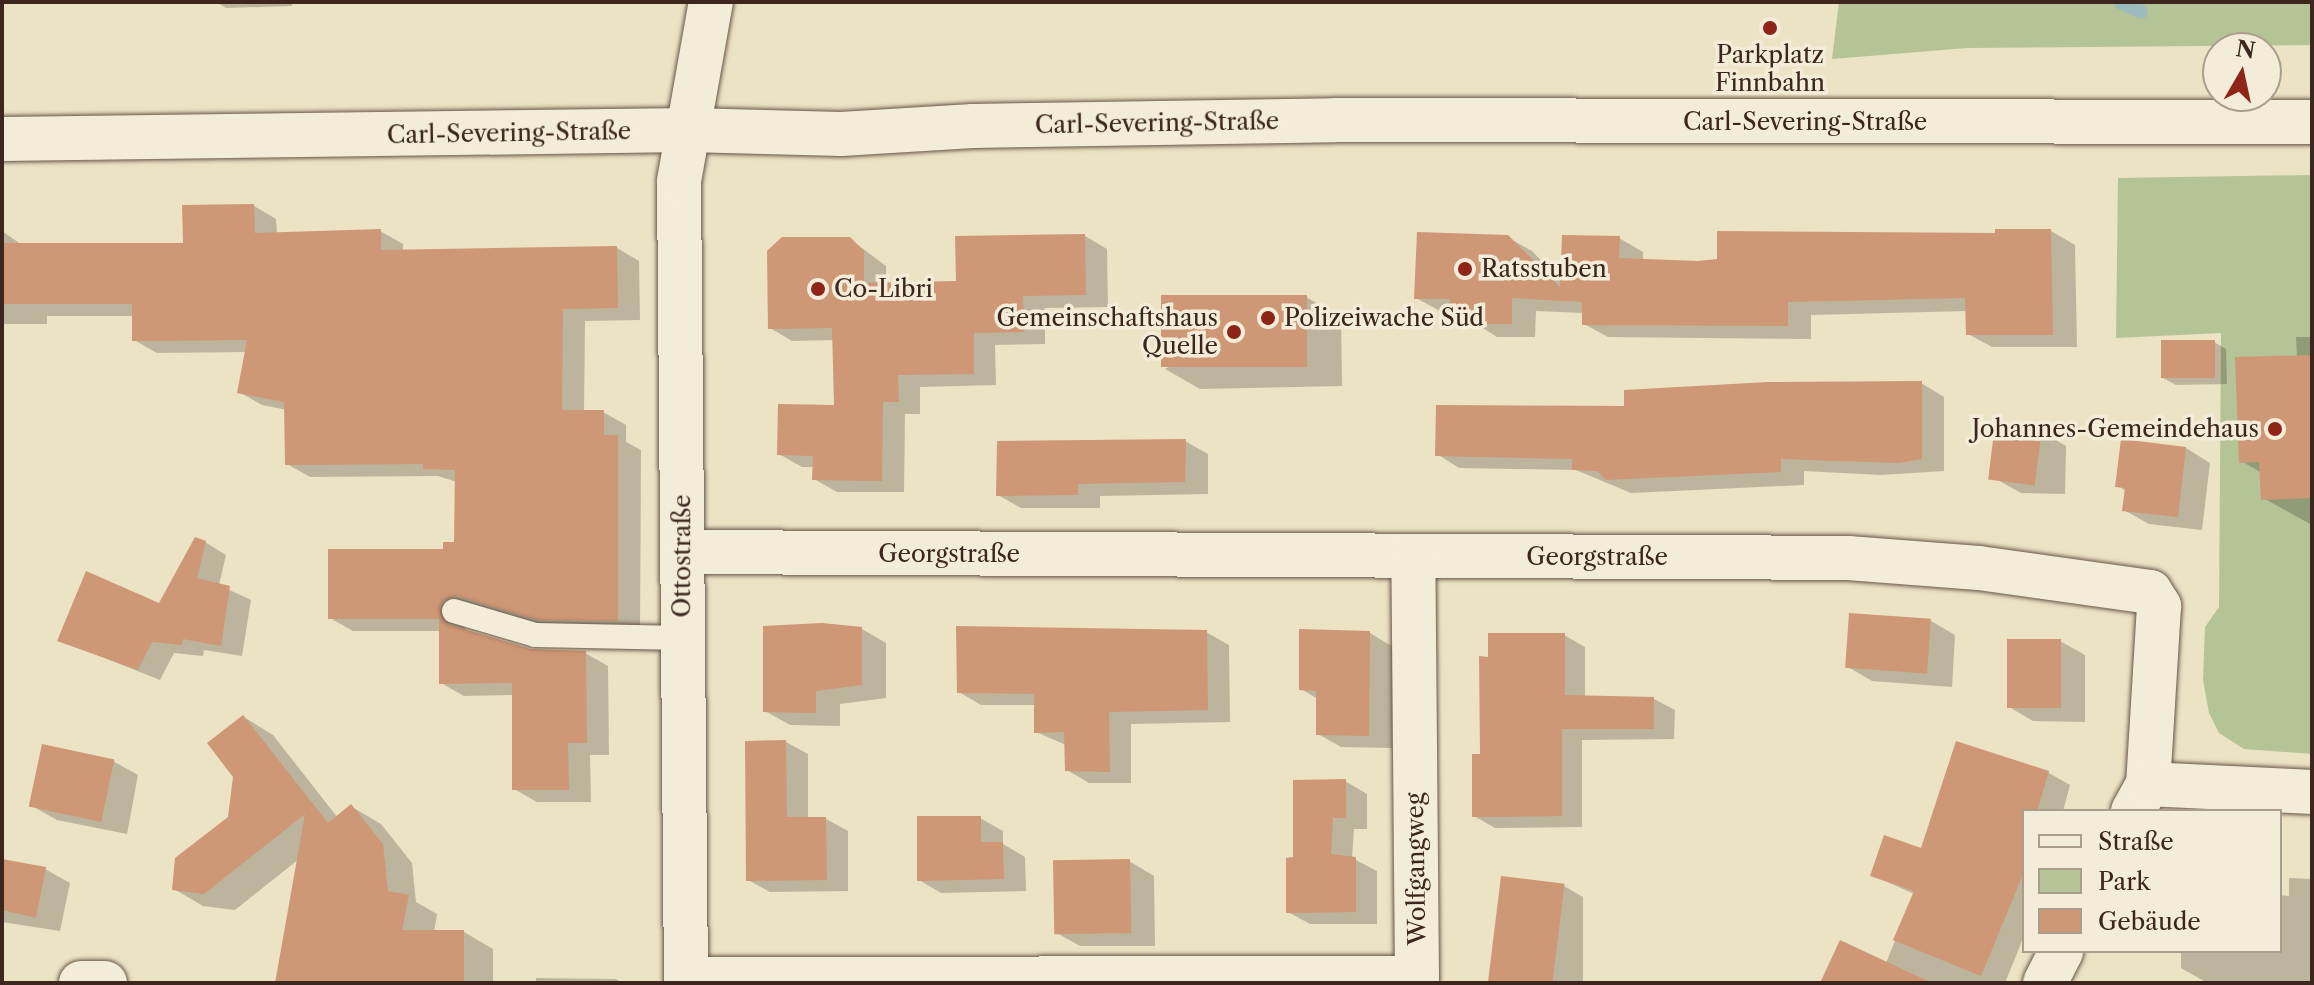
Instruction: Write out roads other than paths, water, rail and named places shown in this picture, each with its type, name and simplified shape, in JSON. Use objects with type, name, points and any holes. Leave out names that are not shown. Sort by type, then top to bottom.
[{"type":"street","name":"Ottostraße","points":[[686,981],[679,181],[711,2]]},
{"type":"street","name":"Carl-Severing-Straße","points":[[2,139],[688,130],[882,133],[973,126],[1335,120],[2312,122]]},
{"type":"street","name":"Georgstraße","points":[[682,552],[1848,558],[1966,567],[2150,592],[2159,606],[2140,797],[2312,792]]},
{"type":"street","name":"Wolfgangweg","points":[[686,981],[1417,978],[1413,557]]},
{"type":"street","points":[[2045,983],[2060,953]]},
{"type":"street","points":[[81,983],[105,983]]},
{"type":"lane","points":[[454,611],[535,635],[683,638]]},
{"type":"waterway","points":[[2120,2],[2141,12]]},
{"type":"place","name":"Parkplatz Finnbahn","points":[[1770,28]]},
{"type":"place","name":"Ratsstuben","points":[[1465,269]]},
{"type":"place","name":"Co-Libri","points":[[818,289]]},
{"type":"place","name":"Polizeiwache Süd","points":[[1268,318]]},
{"type":"place","name":"Gemeinschaftshaus Quelle","points":[[1234,332]]},
{"type":"place","name":"Johannes-Gemeindehaus","points":[[2275,429]]}]
